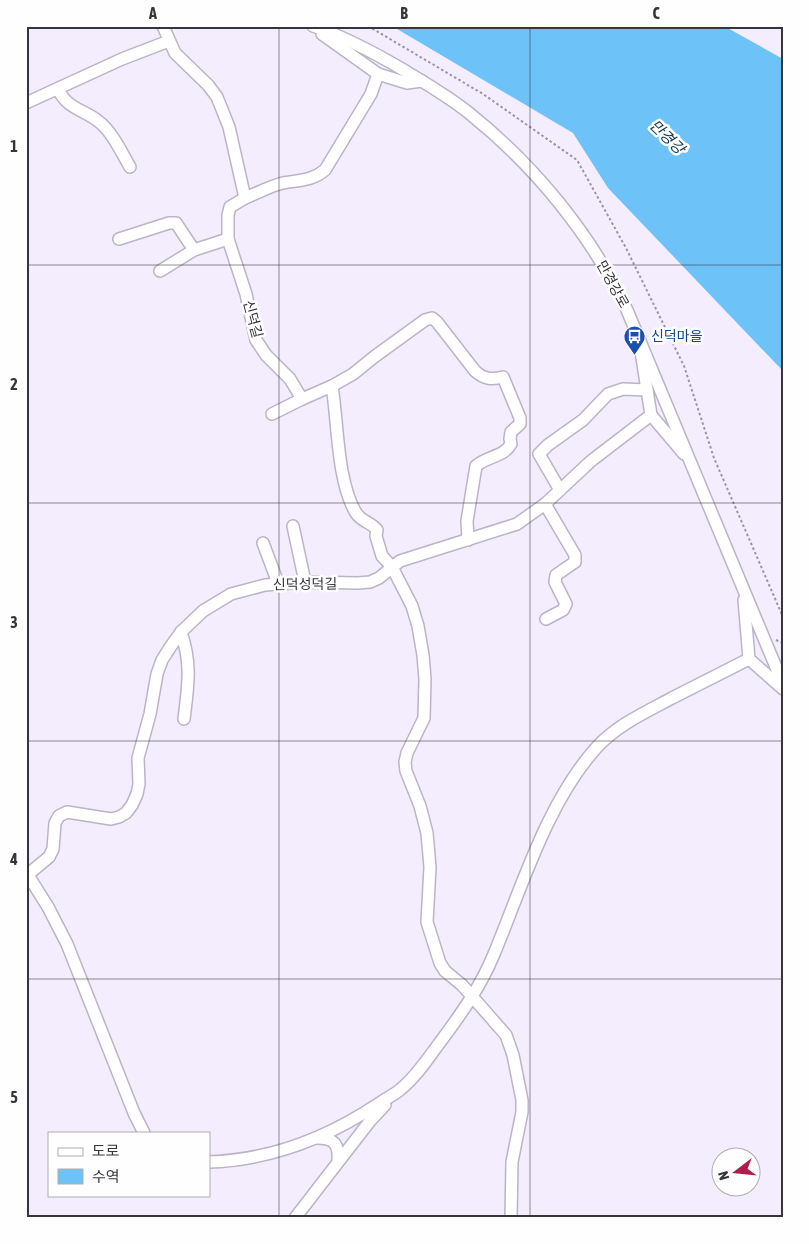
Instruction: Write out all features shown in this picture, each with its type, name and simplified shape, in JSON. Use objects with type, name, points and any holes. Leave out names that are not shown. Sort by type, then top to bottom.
[{"type":"street","points":[[163,26],[169,41],[181,60],[201,77],[217,97],[229,126],[245,198],[277,185],[308,180],[325,170],[371,94],[378,74]]},
{"type":"street","points":[[312,26],[378,74],[407,83],[422,81]]},
{"type":"street","name":"만경강로","points":[[312,26],[356,43],[422,81],[483,125],[520,160],[580,230],[607,271],[627,310],[783,684]]},
{"type":"street","points":[[26,104],[122,59],[169,41]]},
{"type":"street","points":[[58,90],[67,104],[99,121],[107,129],[130,167]]},
{"type":"street","name":"신덕길","points":[[245,198],[230,208],[228,214],[228,239],[246,294],[256,340],[266,354],[290,379],[302,400]]},
{"type":"street","points":[[119,239],[169,223],[176,223],[194,250]]},
{"type":"street","points":[[160,271],[194,250],[228,239]]},
{"type":"street","points":[[272,414],[353,374],[425,320],[432,318],[482,377],[492,380],[503,377],[520,418],[520,424],[511,432],[511,444],[508,450],[482,460],[476,466],[467,521],[468,540]]},
{"type":"street","points":[[639,339],[651,415],[690,460]]},
{"type":"street","points":[[332,386],[342,471],[350,500],[360,519],[373,525],[377,530],[382,556],[392,567],[412,606],[418,626],[425,679],[424,718],[407,753],[405,762],[406,770],[420,806],[426,833],[430,867],[427,922],[440,963],[445,971],[462,985],[506,1035],[513,1055],[522,1100],[522,1112],[512,1162],[511,1218]]},
{"type":"street","points":[[560,490],[539,454],[548,445],[583,420],[608,394],[623,389],[647,390]]},
{"type":"street","name":"신덕성덕길","points":[[27,874],[49,857],[53,849],[56,823],[59,816],[67,812],[111,819],[126,813],[132,805],[139,784],[138,758],[150,714],[157,674],[162,660],[181,632],[203,611],[231,594],[265,584],[370,582],[379,578],[400,561],[517,524],[545,504],[591,460],[651,415]]},
{"type":"street","points":[[545,504],[575,555],[575,562],[556,575],[555,582],[566,604],[563,610],[546,618]]},
{"type":"street","points":[[293,526],[305,582]]},
{"type":"street","points":[[263,543],[278,583]]},
{"type":"street","points":[[743,591],[749,659],[783,689]]},
{"type":"street","points":[[181,632],[187,650],[189,669],[184,719]]},
{"type":"street","points":[[295,1218],[370,1121],[417,1074],[471,997],[493,957],[547,826],[570,783],[597,747],[625,724],[749,659]]},
{"type":"street","points":[[27,874],[64,937],[134,1113],[144,1132]]},
{"type":"street","points":[[210,1162],[263,1154],[317,1138],[356,1118],[400,1090]]},
{"type":"street","points":[[317,1138],[327,1138],[337,1145],[338,1160]]},
{"type":"water","name":"만경강","points":[[392,26],[724,26],[783,59],[783,371],[608,188],[573,133]]},
{"type":"place","name":"신덕마을","points":[[635,355]]}]
